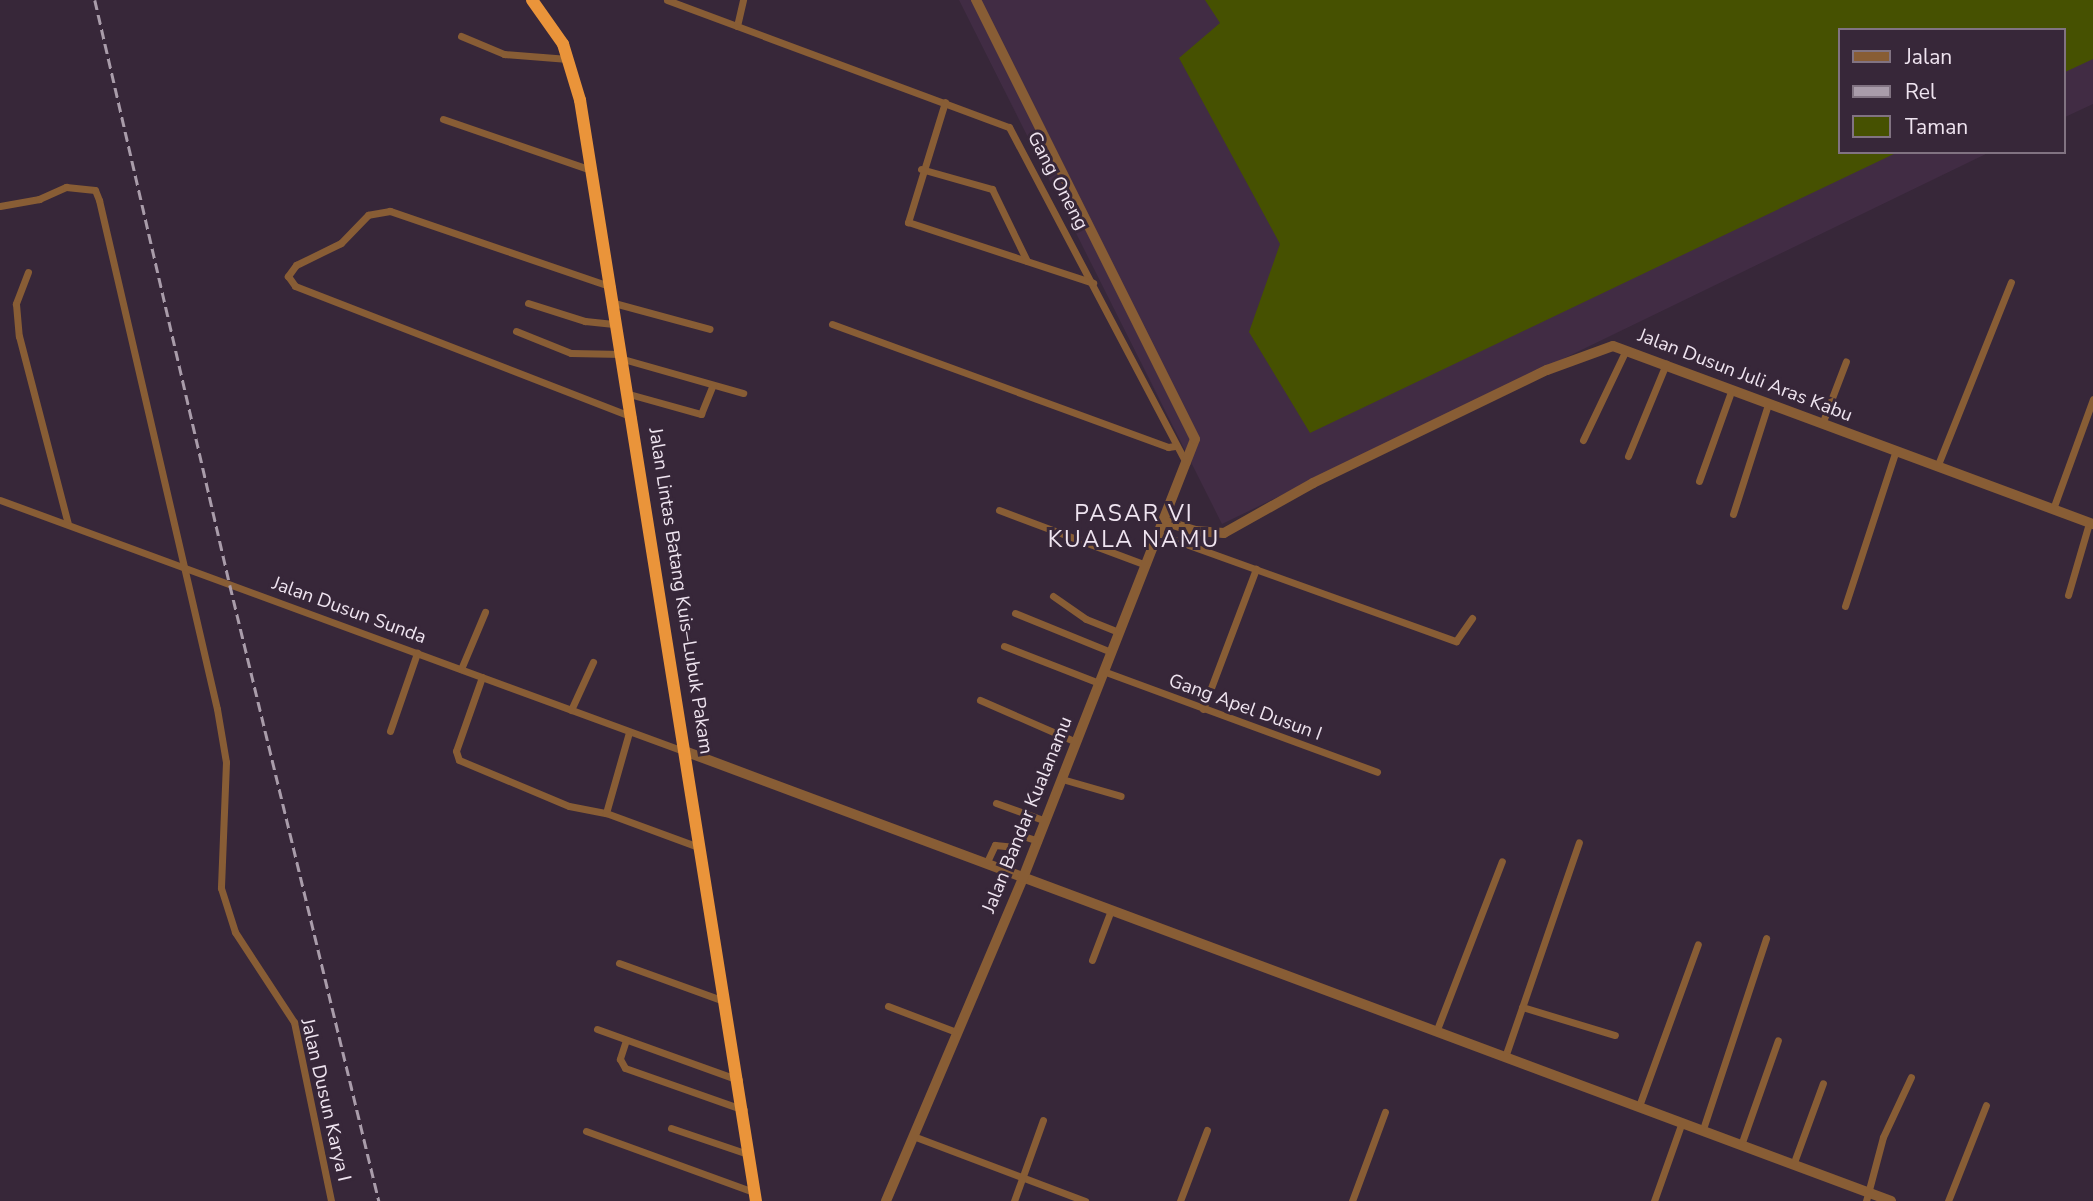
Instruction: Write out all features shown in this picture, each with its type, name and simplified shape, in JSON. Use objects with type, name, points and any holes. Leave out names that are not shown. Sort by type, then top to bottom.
[{"type":"highway","name":"Jalan Lintas Batang Kuis–Lubuk Pakam","points":[[532,0],[569,59],[592,170],[728,1002],[755,1197]]},
{"type":"street","name":"Gang Oneng","points":[[667,0],[1000,121],[1014,133],[1186,463]]},
{"type":"street","points":[[737,26],[743,0]]},
{"type":"street","name":"Jalan Bandar Kualanamu","points":[[886,1201],[1023,878],[1195,439],[976,0]]},
{"type":"street","points":[[461,36],[504,54],[569,59]]},
{"type":"street","points":[[946,102],[921,169],[908,222],[1093,284]]},
{"type":"street","points":[[443,119],[592,170]]},
{"type":"street","points":[[921,169],[992,189],[1027,261]]},
{"type":"street","name":"Jalan Dusun Karya I","points":[[0,206],[39,199],[66,187],[94,190],[226,762],[221,888],[236,932],[294,1022],[331,1201]]},
{"type":"street","points":[[612,287],[390,211],[368,215],[341,243],[296,265],[288,276],[295,286],[633,417]]},
{"type":"street","points":[[28,272],[16,304],[19,337],[68,524]]},
{"type":"street","points":[[1937,467],[2011,282]]},
{"type":"street","points":[[528,303],[584,321],[617,324]]},
{"type":"street","points":[[614,303],[710,329]]},
{"type":"street","points":[[832,324],[1123,431],[1175,446]]},
{"type":"street","points":[[516,331],[570,354],[622,356],[743,393]]},
{"type":"street","name":"Jalan Dusun Juli Aras Kabu","points":[[1163,521],[1195,531],[1224,533],[1313,483],[1547,370],[1604,346],[1626,350],[1666,364],[2091,523]]},
{"type":"street","points":[[1584,440],[1626,350]]},
{"type":"street","points":[[1822,424],[1846,361]]},
{"type":"street","points":[[1628,456],[1666,364]]},
{"type":"street","points":[[629,394],[701,414],[713,385]]},
{"type":"street","points":[[1699,481],[1732,389]]},
{"type":"street","points":[[2053,509],[2093,398]]},
{"type":"street","points":[[1733,514],[1768,404]]},
{"type":"street","points":[[1845,606],[1896,450]]},
{"type":"street","name":"Jalan Dusun Sunda","points":[[0,500],[687,752]]},
{"type":"street","points":[[999,510],[1146,565]]},
{"type":"street","points":[[2068,595],[2091,523]]},
{"type":"street","points":[[1190,544],[1195,531]]},
{"type":"street","points":[[1158,534],[1456,641],[1472,618]]},
{"type":"street","points":[[1203,709],[1256,569]]},
{"type":"street","points":[[1054,596],[1087,619],[1119,632]]},
{"type":"street","points":[[461,669],[485,612]]},
{"type":"street","points":[[1015,613],[1111,652]]},
{"type":"street","points":[[1004,646],[1099,683]]},
{"type":"street","points":[[390,731],[417,653]]},
{"type":"street","points":[[571,710],[593,662]]},
{"type":"street","name":"Gang Apel Dusun I","points":[[1103,671],[1377,772]]},
{"type":"street","points":[[482,677],[456,758],[569,806],[606,813],[701,848]]},
{"type":"street","points":[[980,700],[1076,742]]},
{"type":"street","points":[[606,813],[629,732]]},
{"type":"street","points":[[687,752],[1703,1129],[1866,1196],[1887,1200]]},
{"type":"street","points":[[1062,779],[1121,796]]},
{"type":"street","points":[[996,803],[1046,821]]},
{"type":"street","points":[[986,864],[995,845],[1012,849],[1027,814]]},
{"type":"street","points":[[1020,835],[1038,841]]},
{"type":"street","points":[[1505,1057],[1579,842]]},
{"type":"street","points":[[1436,1032],[1502,861]]},
{"type":"street","points":[[1092,960],[1111,910]]},
{"type":"street","points":[[1703,1129],[1766,939]]},
{"type":"street","points":[[1639,1106],[1698,944]]},
{"type":"street","points":[[619,962],[728,1002]]},
{"type":"street","points":[[888,1006],[956,1032]]},
{"type":"street","points":[[1522,1007],[1615,1035]]},
{"type":"street","points":[[597,1029],[739,1080]]},
{"type":"street","points":[[626,1040],[620,1059],[625,1068],[744,1111]]},
{"type":"street","points":[[1741,1145],[1777,1040]]},
{"type":"street","points":[[1866,1196],[1883,1137],[1911,1077]]},
{"type":"street","points":[[1793,1165],[1823,1083]]},
{"type":"street","points":[[1948,1201],[1986,1105]]},
{"type":"street","points":[[1352,1201],[1385,1112]]},
{"type":"street","points":[[1014,1201],[1043,1119]]},
{"type":"street","points":[[1654,1201],[1682,1122]]},
{"type":"street","points":[[671,1128],[748,1154]]},
{"type":"street","points":[[1180,1201],[1207,1130]]},
{"type":"street","points":[[586,1131],[755,1197]]},
{"type":"street","points":[[913,1136],[1085,1201]]},
{"type":"shaded area","points":[[959,0],[2093,0],[2093,104],[2065,117],[2065,28],[1838,28],[1838,154],[1986,154],[1222,524]]},
{"type":"green space","points":[[1205,0],[2093,0],[2093,59],[2065,72],[2065,28],[1838,28],[1838,154],[1894,154],[1310,433],[1249,332],[1280,244],[1179,58],[1220,23]]},
{"type":"railway","points":[[95,0],[230,585],[379,1201]]},
{"type":"district","name":"PASAR VI KUALA NAMU","points":[[1134,527]]}]
